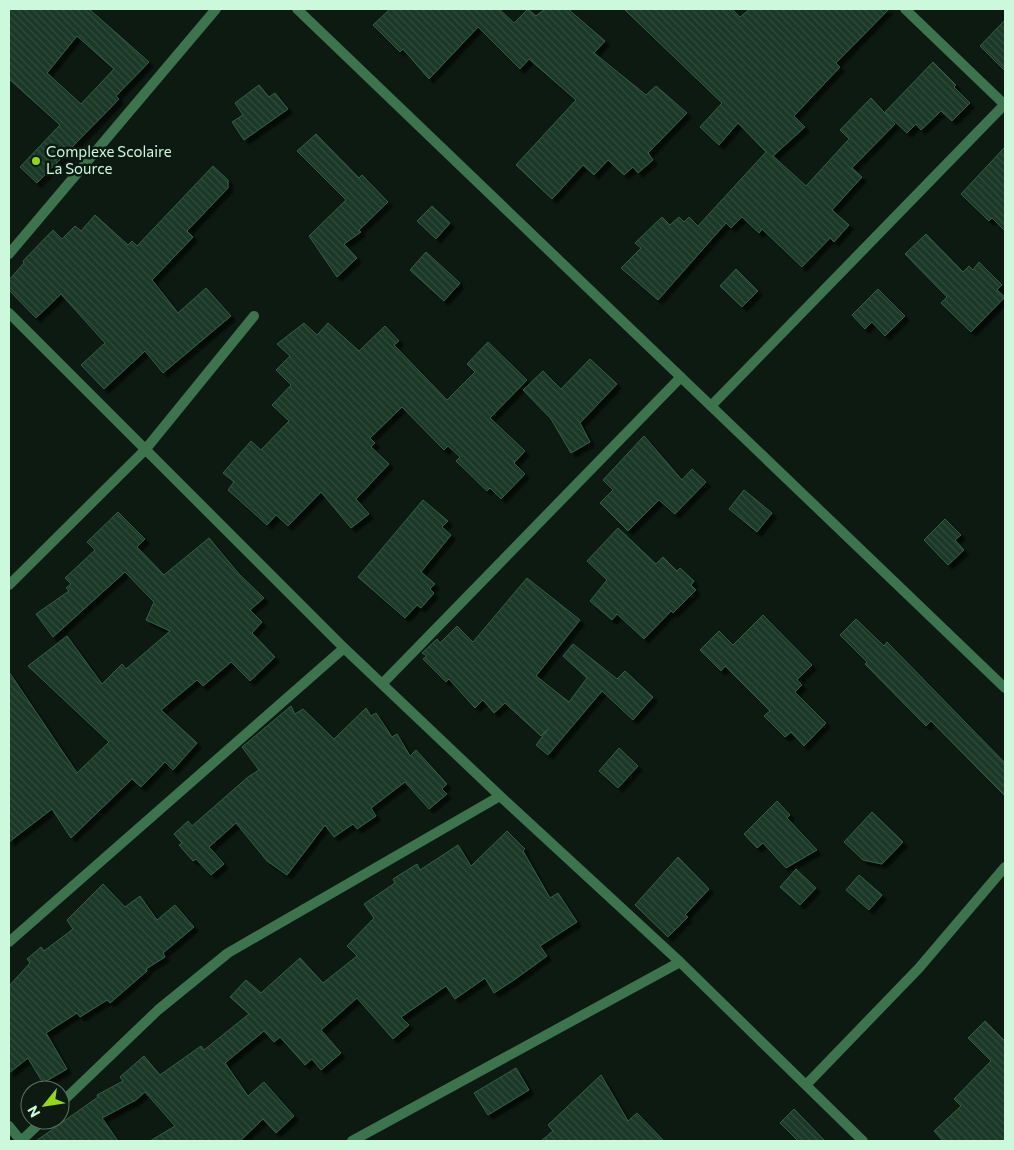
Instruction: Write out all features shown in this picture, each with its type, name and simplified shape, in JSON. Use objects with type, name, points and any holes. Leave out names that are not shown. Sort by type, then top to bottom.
[{"type":"street","points":[[9,254],[216,9]]},
{"type":"street","points":[[297,9],[1005,688]]},
{"type":"street","points":[[711,406],[1005,104],[905,9]]},
{"type":"street","points":[[9,313],[344,648],[500,796],[680,962],[863,1141]]},
{"type":"street","points":[[9,585],[146,450],[254,316]]},
{"type":"street","points":[[382,684],[681,377]]},
{"type":"street","points":[[9,942],[344,648]]},
{"type":"street","points":[[70,1094],[158,1010],[228,953],[500,796]]},
{"type":"street","points":[[806,1085],[919,968],[1005,867]]},
{"type":"street","points":[[357,1140],[680,962]]},
{"type":"street","points":[[9,1126],[21,1141],[33,1130]]},
{"type":"building","points":[[9,9],[89,9],[149,62],[116,96],[119,99],[37,183],[20,167],[60,125],[9,79]],"holes":[[[77,36],[114,69],[81,104],[47,73]]]},
{"type":"building","points":[[390,9],[499,9],[514,23],[528,9],[536,16],[545,9],[568,9],[605,41],[594,53],[646,95],[656,86],[687,113],[648,153],[653,160],[638,173],[633,167],[624,175],[608,160],[594,175],[583,165],[552,199],[516,165],[576,100],[529,59],[520,69],[478,27],[429,79],[403,49],[400,52],[373,25]]},
{"type":"building","points":[[624,9],[732,9],[740,17],[750,9],[889,9],[836,63],[840,67],[794,116],[805,127],[773,156],[806,186],[849,139],[840,130],[871,98],[895,124],[852,168],[862,177],[832,210],[849,225],[834,242],[830,238],[802,267],[762,229],[759,233],[742,217],[731,228],[726,223],[658,300],[621,268],[641,248],[635,243],[662,217],[670,225],[679,217],[684,222],[689,217],[698,226],[766,152],[738,123],[719,145],[700,127],[722,103]]},
{"type":"building","points":[[1005,20],[1005,71],[980,46]]},
{"type":"building","points":[[933,62],[956,85],[954,87],[970,103],[952,121],[941,111],[921,130],[916,124],[907,133],[885,112]]},
{"type":"building","points":[[259,85],[269,97],[275,93],[288,109],[244,140],[232,122],[243,115],[235,103]]},
{"type":"building","points":[[316,134],[359,178],[362,175],[388,202],[359,230],[361,232],[344,244],[357,258],[337,277],[309,236],[346,200],[297,151]]},
{"type":"building","points":[[1005,147],[1005,231],[992,218],[989,221],[961,194]]},
{"type":"building","points":[[213,166],[228,180],[228,188],[187,231],[193,237],[152,280],[178,313],[206,288],[231,316],[163,373],[145,351],[104,389],[81,365],[105,343],[61,294],[36,318],[9,290],[9,280],[24,263],[23,261],[53,230],[62,239],[75,226],[81,231],[95,215],[128,245],[132,241],[137,246]]},
{"type":"building","points":[[432,206],[450,223],[436,239],[417,221]]},
{"type":"building","points":[[926,234],[963,272],[969,266],[973,270],[979,262],[1002,285],[997,290],[1005,297],[971,332],[941,303],[947,297],[905,254]]},
{"type":"building","points":[[426,252],[460,283],[444,301],[410,270]]},
{"type":"building","points":[[736,269],[758,291],[742,307],[720,286]]},
{"type":"building","points":[[878,289],[905,316],[885,336],[872,322],[865,329],[852,315]]},
{"type":"building","points":[[304,323],[317,335],[328,323],[359,351],[385,326],[399,341],[394,345],[447,400],[475,372],[467,364],[488,342],[527,380],[490,418],[525,451],[514,463],[525,474],[501,499],[490,488],[487,491],[456,461],[460,457],[448,446],[444,450],[402,407],[370,438],[375,443],[371,447],[389,464],[356,499],[369,514],[351,528],[321,492],[288,526],[276,515],[267,525],[228,490],[234,482],[223,473],[251,441],[261,450],[289,421],[272,405],[291,385],[276,370],[290,356],[277,344]]},
{"type":"building","points":[[590,359],[617,384],[580,423],[590,442],[571,453],[551,419],[523,390],[543,371],[561,389]]},
{"type":"building","points":[[644,436],[682,480],[692,469],[706,482],[675,514],[659,500],[628,531],[600,503],[613,490],[603,480]]},
{"type":"building","points":[[744,490],[772,513],[757,532],[729,509]]},
{"type":"building","points":[[423,500],[448,521],[442,527],[451,535],[421,572],[435,584],[430,589],[434,593],[421,608],[417,605],[405,618],[358,577]]},
{"type":"building","points":[[118,512],[145,539],[137,547],[164,575],[209,538],[239,574],[264,598],[250,610],[262,622],[252,633],[275,657],[250,681],[231,662],[203,686],[197,680],[161,710],[197,743],[173,770],[165,762],[141,787],[132,779],[71,838],[52,809],[9,842],[9,672],[77,773],[109,742],[28,666],[67,636],[102,684],[122,664],[126,669],[170,631],[146,620],[154,602],[125,572],[53,637],[36,614],[69,591],[66,588],[71,584],[65,578],[95,550],[87,542]]},
{"type":"building","points":[[945,519],[961,535],[955,540],[964,550],[948,565],[924,540]]},
{"type":"building","points":[[618,528],[656,564],[663,557],[677,571],[680,568],[694,581],[691,585],[696,590],[673,613],[671,611],[644,639],[617,614],[612,620],[590,601],[607,580],[587,561]]},
{"type":"building","points":[[527,578],[580,620],[536,676],[569,702],[587,678],[563,656],[573,644],[617,679],[625,671],[653,697],[633,720],[602,691],[548,755],[536,745],[548,729],[541,736],[505,703],[494,713],[483,700],[475,708],[449,679],[446,682],[423,659],[427,656],[422,653],[437,639],[440,643],[457,626],[473,642]]},
{"type":"building","points":[[763,615],[812,665],[797,680],[802,685],[795,692],[826,723],[804,746],[791,732],[785,737],[764,716],[770,711],[725,666],[721,671],[700,650],[719,631],[733,645]]},
{"type":"building","points":[[856,619],[884,646],[887,642],[1005,763],[1005,796],[931,721],[926,726],[865,664],[867,662],[840,635]]},
{"type":"building","points":[[291,706],[295,714],[303,709],[334,739],[366,708],[371,716],[376,713],[392,737],[397,734],[410,756],[416,750],[447,784],[442,789],[447,794],[429,809],[405,782],[371,808],[376,816],[357,829],[353,824],[334,837],[325,825],[287,875],[267,861],[236,823],[209,847],[224,864],[211,875],[196,859],[193,861],[179,845],[182,843],[174,834],[188,821],[192,826],[248,777],[259,770],[242,747]]},
{"type":"building","points":[[619,748],[638,766],[618,788],[599,771]]},
{"type":"building","points":[[777,801],[790,815],[787,818],[817,850],[786,868],[763,843],[757,848],[744,834]]},
{"type":"building","points":[[872,812],[903,842],[882,864],[863,860],[844,842]]},
{"type":"building","points":[[507,831],[525,849],[523,851],[550,898],[558,893],[577,922],[540,946],[547,956],[494,993],[485,978],[455,999],[446,986],[401,1017],[409,1025],[393,1039],[357,998],[321,1030],[341,1053],[321,1070],[312,1059],[305,1065],[280,1037],[274,1042],[264,1031],[225,1063],[248,1096],[264,1082],[294,1116],[276,1133],[263,1119],[240,1141],[150,1141],[175,1126],[145,1092],[136,1100],[102,1118],[118,1141],[36,1141],[52,1130],[70,1130],[70,1117],[98,1097],[97,1095],[123,1081],[120,1077],[144,1056],[160,1075],[201,1046],[204,1050],[249,1014],[230,997],[246,980],[261,993],[300,958],[323,983],[357,956],[347,946],[374,918],[364,904],[395,883],[393,879],[417,864],[420,870],[458,845],[471,866]]},
{"type":"building","points":[[678,857],[709,889],[685,915],[688,917],[668,937],[635,905]]},
{"type":"building","points":[[796,869],[816,888],[800,905],[780,887]]},
{"type":"building","points":[[859,875],[882,895],[869,910],[846,890]]},
{"type":"building","points":[[103,884],[125,907],[140,896],[157,920],[175,905],[194,927],[163,953],[165,957],[146,969],[147,971],[110,1003],[107,1000],[80,1017],[77,1013],[46,1033],[67,1069],[48,1080],[41,1080],[28,1058],[9,1073],[9,986],[30,963],[27,959],[41,947],[44,951],[73,929],[67,920]]},
{"type":"building","points":[[985,1021],[1005,1041],[1005,1141],[943,1141],[934,1131],[961,1106],[954,1099],[991,1061],[968,1038]]},
{"type":"building","points":[[516,1068],[529,1090],[488,1115],[474,1093]]},
{"type":"building","points":[[601,1075],[628,1121],[637,1113],[664,1141],[541,1141],[553,1131],[548,1125]]},
{"type":"building","points":[[794,1109],[825,1141],[798,1141],[780,1123]]},
{"type":"place","name":"Complexe Scolaire La Source","points":[[36,161]]}]
